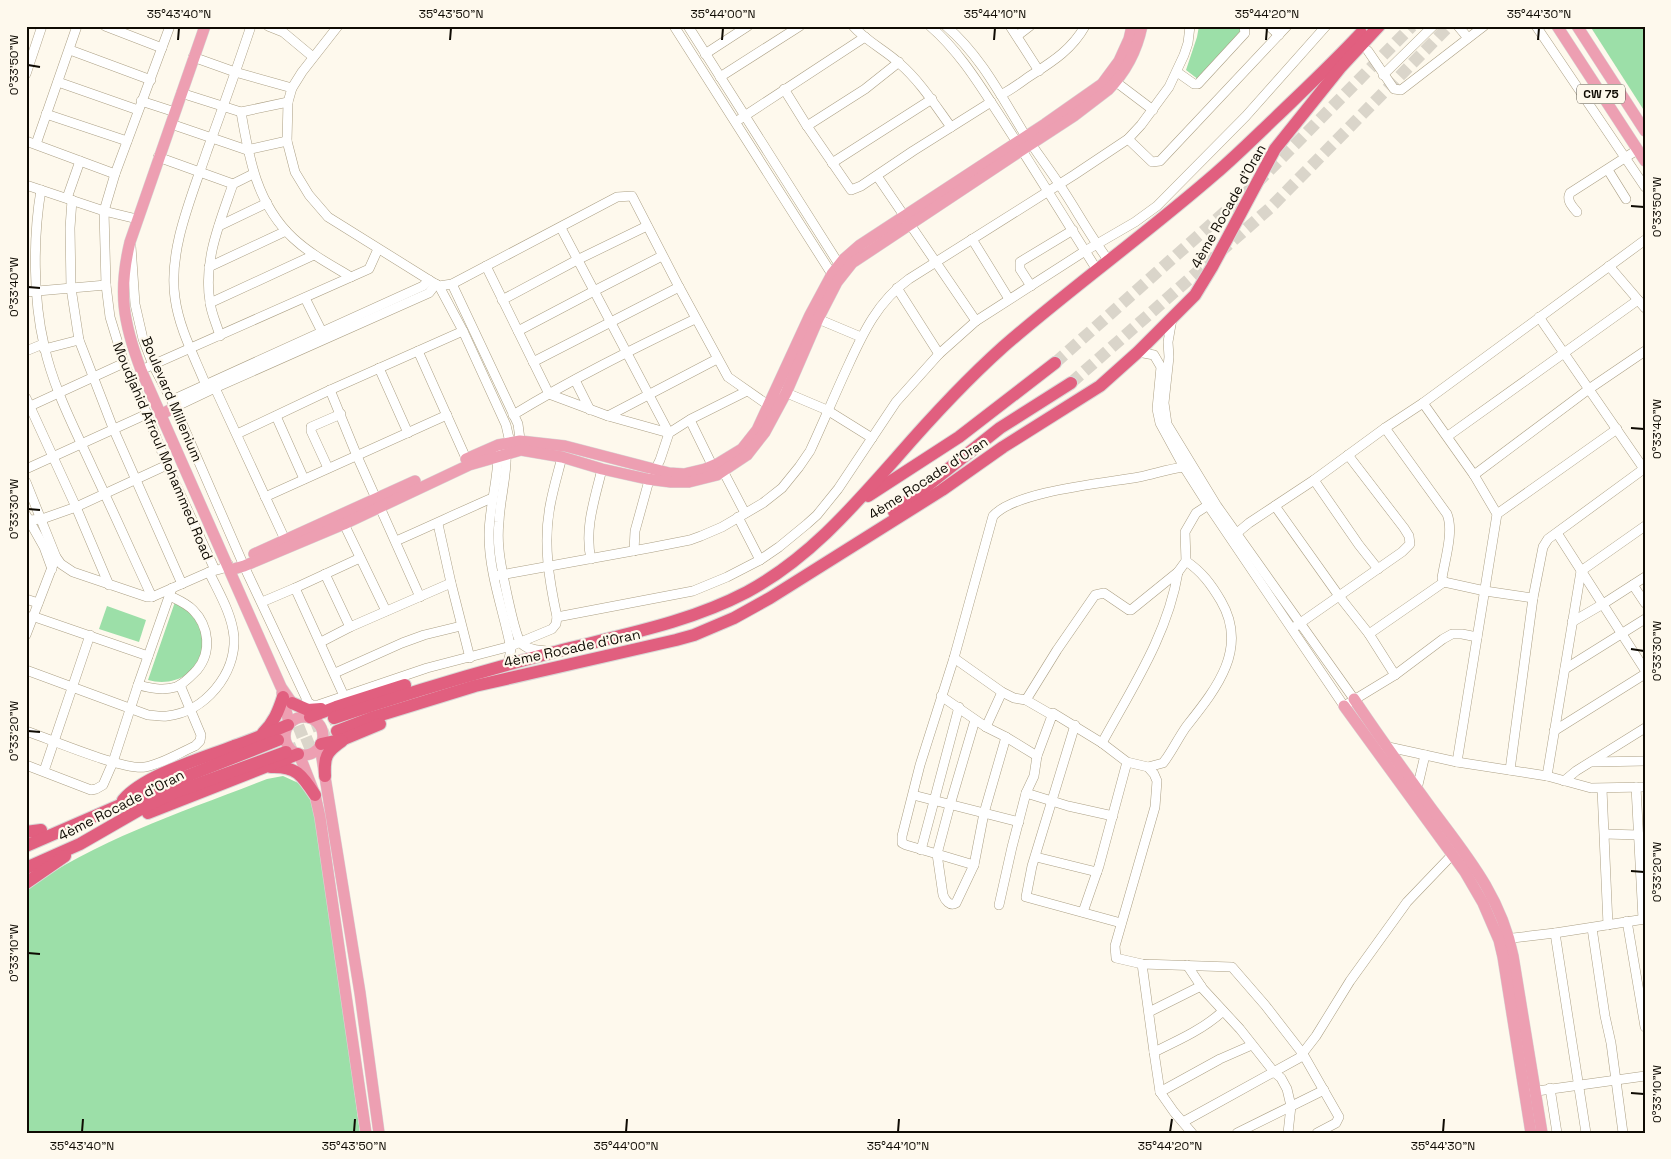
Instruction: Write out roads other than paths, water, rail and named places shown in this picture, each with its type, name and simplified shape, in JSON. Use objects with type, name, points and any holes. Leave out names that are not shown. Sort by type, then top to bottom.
[{"type":"highway","name":"4ème Rocade d'Oran","points":[[338,724],[394,698],[493,668],[674,622],[710,610],[746,592],[792,563],[855,505],[958,391],[1003,348],[1216,173],[1334,62],[1367,26]]},
{"type":"highway","name":"4ème Rocade d'Oran","points":[[338,724],[380,715],[475,686],[676,640],[694,635],[734,618],[942,490],[1003,447],[1100,386],[1138,352],[1195,295],[1275,149],[1340,68],[1379,26]]},
{"type":"highway","points":[[855,505],[960,437],[1055,363]]},
{"type":"highway","points":[[857,542],[917,492],[1000,428],[1071,383]]},
{"type":"highway","points":[[321,745],[338,724],[482,663],[510,653],[566,650]]},
{"type":"highway","points":[[258,737],[273,722],[285,695],[302,708],[312,710],[338,724]]},
{"type":"highway","points":[[308,717],[338,724]]},
{"type":"highway","points":[[117,806],[128,793],[179,766],[289,724]]},
{"type":"highway","points":[[325,776],[325,758],[333,747],[338,724]]},
{"type":"highway","name":"4ème Rocade d'Oran","points":[[26,846],[187,776],[278,740]]},
{"type":"highway","name":"4ème Rocade d'Oran","points":[[26,868],[80,844],[146,806],[176,792],[294,753]]},
{"type":"highway","points":[[115,824],[144,815],[266,767],[294,753]]},
{"type":"highway","points":[[266,767],[293,769],[306,782],[315,795]]},
{"type":"highway","points":[[26,832],[75,824]]},
{"type":"highway","points":[[26,837],[41,830]]},
{"type":"highway","points":[[26,883],[80,844]]},
{"type":"main road","name":"Boulevard Millenium","points":[[205,26],[130,242],[124,267],[126,326],[141,370],[162,414],[221,569],[285,695]]},
{"type":"main road","points":[[718,466],[747,455],[756,446],[765,432],[810,315],[838,273],[906,220],[1024,143],[1102,84],[1119,62],[1129,39],[1132,26]]},
{"type":"main road","points":[[1024,143],[1074,116],[1108,90],[1116,82],[1129,61],[1142,26]]},
{"type":"main road","name":"CW 75","points":[[1558,26],[1645,162]]},
{"type":"main road","points":[[1578,26],[1645,131]]},
{"type":"main road","points":[[221,569],[243,563],[468,462],[509,448],[565,446],[671,482],[689,482],[716,475],[718,466],[742,449],[757,430],[768,405],[781,390],[818,319],[838,273]]},
{"type":"main road","points":[[162,414],[174,403]]},
{"type":"main road","points":[[509,448],[562,456],[602,469],[653,475]]},
{"type":"main road","points":[[287,544],[344,524],[378,502]]},
{"type":"main road","points":[[285,695],[308,717],[320,725],[323,731],[321,745],[325,776],[360,993],[379,1133]]},
{"type":"main road","points":[[285,695],[289,724]]},
{"type":"main road","points":[[1349,702],[1371,743],[1476,889],[1492,922],[1504,939]]},
{"type":"main road","points":[[1349,702],[1385,746],[1484,881],[1502,916],[1503,957],[1531,1092],[1542,1133]]},
{"type":"main road","points":[[308,717],[297,717],[289,724],[286,730],[286,742],[294,753],[315,795],[326,857],[366,1133]]},
{"type":"main road","points":[[294,753],[311,754],[321,745]]},
{"type":"main road","points":[[1531,1092],[1531,1133]]},
{"type":"street","points":[[26,74],[42,26]]},
{"type":"street","points":[[36,144],[77,26]]},
{"type":"street","points":[[105,26],[126,36],[162,48]]},
{"type":"street","points":[[126,36],[130,26]]},
{"type":"street","name":"Moudjahid Afroul Mohammed Road","points":[[26,670],[148,714],[165,716],[189,709],[207,697],[217,687],[227,671],[233,654],[234,636],[224,603],[221,569],[167,465],[124,363],[110,317],[106,285],[104,211],[115,174],[170,26]]},
{"type":"street","points":[[205,384],[180,319],[175,298],[174,261],[178,241],[200,172],[251,26]]},
{"type":"street","points":[[268,26],[286,29],[313,57]]},
{"type":"street","points":[[338,26],[313,57],[292,88],[288,102],[287,141],[295,172],[309,196],[328,217],[435,284],[463,331],[506,425],[509,448],[498,522],[499,576],[510,653]]},
{"type":"street","points":[[674,26],[838,273]]},
{"type":"street","points":[[688,26],[745,116],[838,273]]},
{"type":"street","points":[[705,54],[748,26]]},
{"type":"street","points":[[720,77],[800,26]]},
{"type":"street","points":[[853,26],[899,62],[913,76],[951,127]]},
{"type":"street","points":[[930,26],[958,54],[991,102],[1059,185],[1096,244],[1109,261]]},
{"type":"street","points":[[946,26],[967,47],[1001,95],[1049,191],[1097,270]]},
{"type":"street","points":[[1010,26],[1039,71]]},
{"type":"street","points":[[1017,36],[1030,26]]},
{"type":"street","points":[[1001,95],[1065,53],[1085,26]]},
{"type":"street","points":[[499,576],[690,540],[712,532],[763,503],[782,488],[810,451],[861,337],[880,307],[897,288],[1128,139],[1169,87],[1177,72],[1188,42],[1190,26]]},
{"type":"street","points":[[1177,72],[1194,84],[1198,84],[1245,33],[1244,26]]},
{"type":"street","points":[[1269,26],[1279,35]]},
{"type":"street","points":[[1128,139],[1152,162],[1160,161],[1288,26]]},
{"type":"street","points":[[557,617],[693,591],[727,577],[760,560],[796,534],[817,515],[847,476],[896,402],[939,354],[976,321],[1096,244],[1135,222],[1157,206],[1246,116],[1326,26]]},
{"type":"street","points":[[1383,75],[1433,26]]},
{"type":"street","points":[[1458,26],[1468,38]]},
{"type":"street","points":[[1368,51],[1394,89],[1403,89],[1484,26]]},
{"type":"street","points":[[1536,26],[1645,187]]},
{"type":"street","points":[[736,122],[865,37]]},
{"type":"street","points":[[70,50],[150,80]]},
{"type":"street","points":[[193,58],[292,88]]},
{"type":"street","points":[[807,126],[865,89],[899,62]]},
{"type":"street","points":[[58,82],[140,106],[175,112]]},
{"type":"street","points":[[1116,82],[1152,110]]},
{"type":"street","points":[[784,89],[851,190],[858,188],[991,102]]},
{"type":"street","points":[[182,93],[241,112],[288,102]]},
{"type":"street","points":[[832,163],[932,100]]},
{"type":"street","points":[[241,112],[253,174],[267,204],[294,239],[314,255],[351,277]]},
{"type":"street","points":[[46,114],[127,141]]},
{"type":"street","points":[[171,124],[248,150],[287,141]]},
{"type":"street","points":[[26,141],[115,174]]},
{"type":"street","points":[[1577,212],[1569,202],[1569,194],[1637,150]]},
{"type":"street","points":[[158,157],[232,184],[253,174]]},
{"type":"street","points":[[80,161],[69,199],[71,288],[79,340],[92,378],[113,428],[182,584]]},
{"type":"street","points":[[1608,170],[1626,199]]},
{"type":"street","points":[[877,176],[976,321]]},
{"type":"street","points":[[220,336],[210,303],[209,267],[232,184]]},
{"type":"street","points":[[26,185],[104,211],[137,219]]},
{"type":"street","points":[[40,190],[36,223],[37,291],[44,346],[59,393],[152,597]]},
{"type":"street","points":[[174,403],[215,388],[312,341],[322,332],[423,286],[452,284],[617,197],[632,196],[695,319],[728,377],[768,405]]},
{"type":"street","points":[[219,226],[267,204]]},
{"type":"street","points":[[26,220],[36,223]]},
{"type":"street","points":[[502,300],[647,226]]},
{"type":"street","points":[[561,228],[669,433]]},
{"type":"street","points":[[1031,286],[1020,269],[1020,262],[1073,230]]},
{"type":"street","points":[[209,267],[286,231]]},
{"type":"street","points":[[972,239],[1009,299]]},
{"type":"street","points":[[1234,536],[1249,523],[1314,480],[1385,428],[1423,403],[1645,240]]},
{"type":"street","points":[[130,242],[138,324],[153,365],[174,403],[243,563],[308,702],[312,704],[318,705],[427,668],[470,658],[510,653],[520,642],[552,629],[556,624],[557,617],[547,566],[546,540],[549,513],[562,456]]},
{"type":"street","points":[[141,370],[369,269],[378,249]]},
{"type":"street","points":[[210,303],[314,255]]},
{"type":"street","points":[[518,331],[662,256]]},
{"type":"street","points":[[486,266],[549,394],[608,416],[669,433]]},
{"type":"street","points":[[1609,266],[1645,308]]},
{"type":"street","points":[[174,403],[205,384],[429,293],[435,284]]},
{"type":"street","points":[[452,284],[519,429],[509,448],[492,498],[489,545],[520,642],[528,647],[546,651]]},
{"type":"street","points":[[26,292],[106,285]]},
{"type":"street","points":[[533,362],[679,287]]},
{"type":"street","points":[[897,288],[939,354]]},
{"type":"street","points":[[305,298],[322,332]]},
{"type":"street","points":[[1448,436],[1638,300]]},
{"type":"street","points":[[1510,770],[1533,598],[1543,547],[1548,539],[1644,468],[1539,317]]},
{"type":"street","points":[[513,415],[626,352],[695,319]]},
{"type":"street","points":[[818,319],[861,337]]},
{"type":"street","points":[[1172,319],[1168,342],[1169,357],[1160,403],[1167,424],[1211,503]]},
{"type":"street","points":[[237,434],[378,368],[463,331]]},
{"type":"street","points":[[26,351],[79,340]]},
{"type":"street","points":[[418,351],[468,462]]},
{"type":"street","points":[[1474,475],[1589,389],[1645,351]]},
{"type":"street","points":[[1138,352],[1154,355],[1161,367],[1160,424],[1184,467],[1300,624],[1349,702]]},
{"type":"street","points":[[608,416],[717,359]]},
{"type":"street","points":[[109,585],[76,507],[27,404],[59,393],[124,363]]},
{"type":"street","points":[[378,368],[408,432]]},
{"type":"street","points":[[575,380],[590,410]]},
{"type":"street","points":[[215,388],[287,544]]},
{"type":"street","points":[[330,390],[357,456],[420,597]]},
{"type":"street","points":[[781,390],[828,410],[872,438]]},
{"type":"street","points":[[634,551],[635,531],[669,433],[747,391]]},
{"type":"street","points":[[1423,403],[1448,436],[1497,514],[1457,762]]},
{"type":"street","points":[[26,469],[147,414]]},
{"type":"street","points":[[328,468],[311,431],[311,427],[341,414]]},
{"type":"street","points":[[265,497],[446,415]]},
{"type":"street","points":[[276,416],[304,479]]},
{"type":"street","points":[[690,420],[718,466],[742,515],[760,560]]},
{"type":"street","points":[[1385,428],[1447,514],[1450,522],[1442,578],[1444,582]]},
{"type":"street","points":[[1497,514],[1617,429]]},
{"type":"street","points":[[1291,629],[1378,569],[1410,544],[1409,536],[1348,455]]},
{"type":"street","points":[[28,518],[42,519],[76,507],[167,465]]},
{"type":"street","points":[[974,865],[902,843],[902,836],[941,696],[954,658],[991,520],[996,513],[1019,501],[1042,493],[1184,467]]},
{"type":"street","points":[[590,559],[588,548],[589,524],[602,469]]},
{"type":"street","points":[[1314,480],[1378,569]]},
{"type":"street","points":[[26,482],[56,557],[61,564],[73,572],[139,595],[152,597],[171,592],[182,584],[221,569]]},
{"type":"street","points":[[396,541],[438,524],[492,498]]},
{"type":"street","points":[[1026,700],[1057,650],[1095,595],[1104,593],[1131,610],[1178,572],[1186,561],[1185,532],[1196,513],[1211,503]]},
{"type":"street","points":[[1275,506],[1368,634],[1395,675]]},
{"type":"street","points":[[28,518],[44,547],[52,569]]},
{"type":"street","points":[[344,524],[386,611]]},
{"type":"street","points":[[438,524],[470,658]]},
{"type":"street","points":[[1547,776],[1581,572],[1645,526]]},
{"type":"street","points":[[1557,533],[1645,670]]},
{"type":"street","points":[[1234,536],[1291,629],[1349,702]]},
{"type":"street","points":[[26,635],[56,557]]},
{"type":"street","points":[[262,602],[360,558]]},
{"type":"street","points":[[954,658],[1002,692],[1014,698],[1026,700],[1052,715],[1075,725],[1127,762],[1148,767],[1163,762],[1185,729],[1206,703],[1226,670],[1232,645],[1230,624],[1224,606],[1210,582],[1198,569],[1186,561]]},
{"type":"street","points":[[1102,743],[1157,642],[1174,595],[1178,572]]},
{"type":"street","points":[[325,574],[350,627]]},
{"type":"street","points":[[1572,622],[1645,577]]},
{"type":"street","points":[[1368,634],[1444,582],[1485,591],[1533,598]]},
{"type":"street","points":[[321,642],[350,627],[451,583]]},
{"type":"street","points":[[1633,585],[1645,603]]},
{"type":"street","points":[[295,588],[344,696]]},
{"type":"street","points":[[26,765],[93,790],[104,785],[171,592]]},
{"type":"street","points":[[138,685],[166,689],[180,685],[200,666],[206,654],[207,643],[203,624],[192,609],[171,592]]},
{"type":"street","points":[[26,599],[38,602]]},
{"type":"street","points":[[32,616],[148,656]]},
{"type":"street","points":[[1565,669],[1645,619]]},
{"type":"street","points":[[334,673],[410,640],[461,626]]},
{"type":"street","points":[[1349,702],[1395,675],[1443,638],[1452,634],[1477,637]]},
{"type":"street","points":[[44,771],[90,636]]},
{"type":"street","points":[[1554,731],[1645,674]]},
{"type":"street","points":[[26,731],[113,762],[144,767],[158,763],[200,742],[200,735],[180,685]]},
{"type":"street","points":[[986,727],[1002,692]]},
{"type":"street","points":[[941,696],[986,727],[1037,756]]},
{"type":"street","points":[[921,850],[959,707]]},
{"type":"street","points":[[999,904],[1026,793],[1034,776],[1037,756],[1052,715]]},
{"type":"street","points":[[975,720],[937,854],[942,895],[951,904],[956,903],[974,865],[984,814],[1006,737]]},
{"type":"street","points":[[1075,725],[1032,866],[1026,897],[1121,923]]},
{"type":"street","points":[[1564,781],[1576,771],[1645,728]]},
{"type":"street","points":[[1371,743],[1457,762],[1547,776],[1591,788],[1640,787],[1639,835],[1642,847],[1644,919],[1592,928],[1504,939]]},
{"type":"street","points":[[1417,789],[1425,755]]},
{"type":"street","points":[[1083,912],[1097,872],[1127,762]]},
{"type":"street","points":[[1591,762],[1645,762]]},
{"type":"street","points":[[1148,767],[1157,781],[1155,807],[1115,946],[1116,958],[1142,964],[1232,967],[1265,1005],[1303,1054],[1339,1117],[1336,1123],[1316,1133]]},
{"type":"street","points":[[1602,789],[1608,925]]},
{"type":"street","points":[[1026,793],[1068,806],[1113,816]]},
{"type":"street","points":[[913,795],[1019,822]]},
{"type":"street","points":[[1605,834],[1639,835]]},
{"type":"street","points":[[1183,1122],[1299,1058],[1316,1036],[1350,981],[1407,902],[1452,855]]},
{"type":"street","points":[[1036,858],[1097,872]]},
{"type":"street","points":[[1627,921],[1645,1027]]},
{"type":"street","points":[[1592,928],[1623,1133]]},
{"type":"street","points":[[1555,933],[1586,1133]]},
{"type":"street","points":[[1142,964],[1160,1092],[1192,1133]]},
{"type":"street","points":[[1187,965],[1202,986],[1281,1078],[1287,1089],[1291,1106],[1288,1133]]},
{"type":"street","points":[[1149,1012],[1202,986]]},
{"type":"street","points":[[1154,1052],[1218,1017],[1223,1011]]},
{"type":"street","points":[[1160,1092],[1220,1059],[1252,1045]]},
{"type":"street","points":[[1531,1092],[1645,1076]]},
{"type":"street","points":[[1550,1088],[1556,1133]]},
{"type":"street","points":[[1237,1133],[1324,1090]]},
{"type":"tunnel","points":[[1055,363],[1253,187],[1412,26]]},
{"type":"tunnel","points":[[1071,383],[1270,208],[1449,26]]},
{"type":"tunnel","points":[[278,740],[334,718]]},
{"type":"tunnel","points":[[286,752],[337,731]]}]
